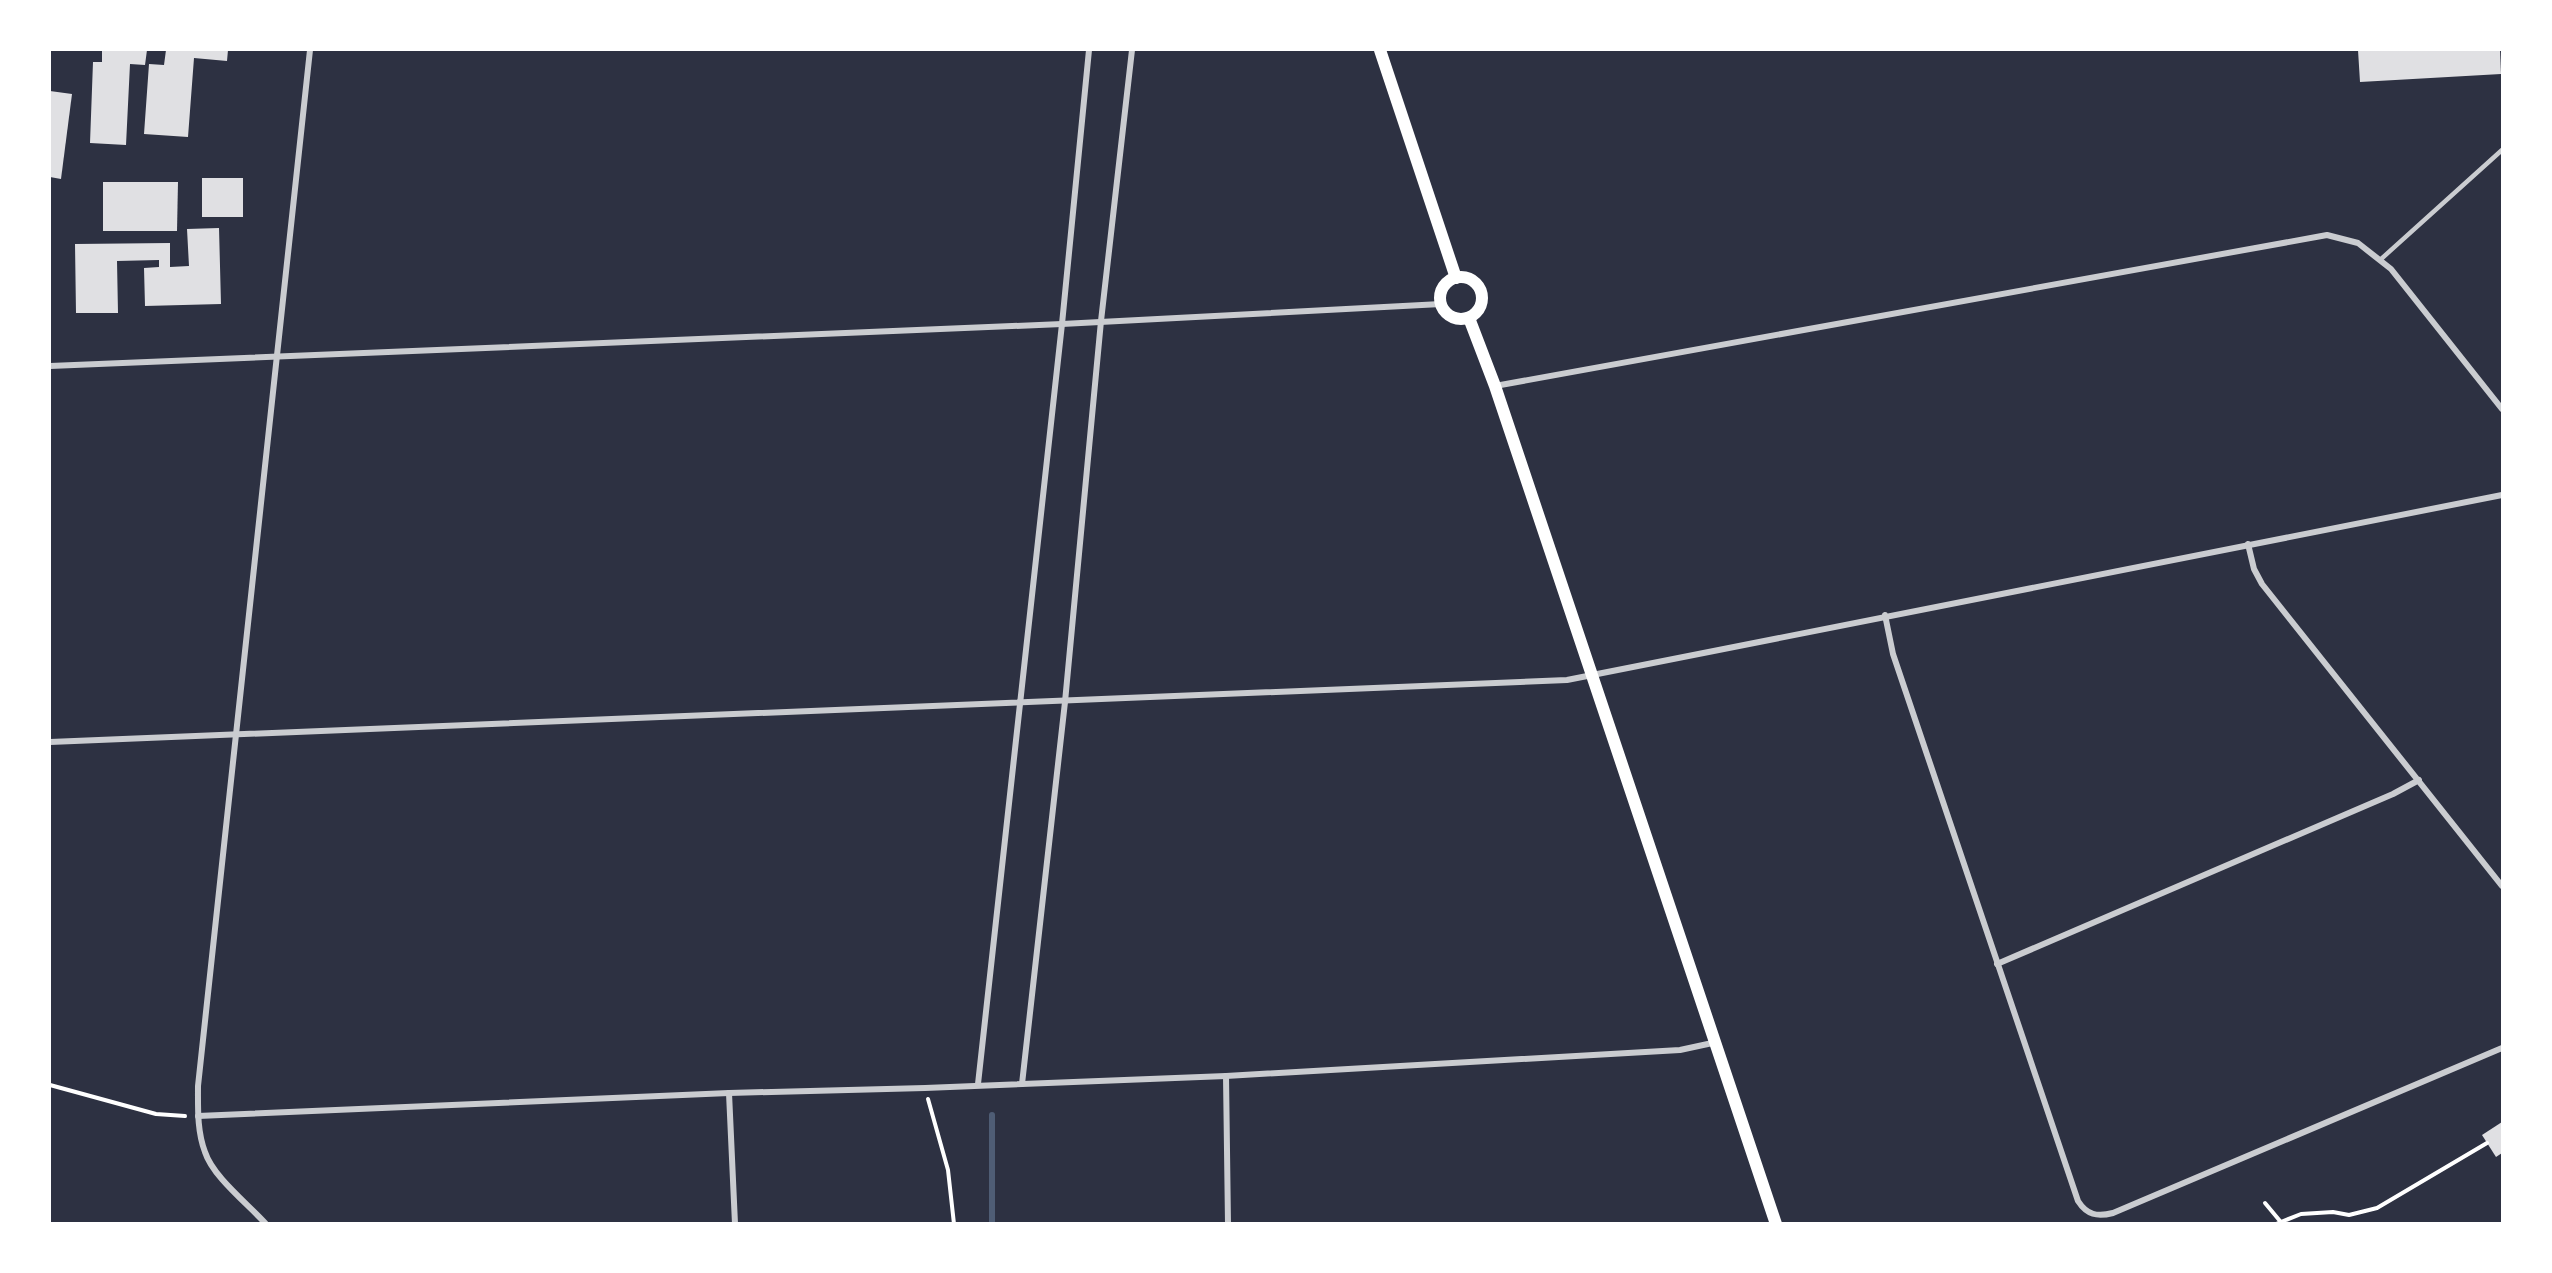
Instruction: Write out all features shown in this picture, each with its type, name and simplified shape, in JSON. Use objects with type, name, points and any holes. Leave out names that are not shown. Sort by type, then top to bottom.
[{"type":"main road","points":[[1380,50],[1456,278]]},
{"type":"main road","points":[[1456,278],[1470,279],[1480,289],[1482,295],[1479,309],[1468,318],[1455,319],[1444,311],[1441,304],[1441,291],[1456,278]]},
{"type":"main road","points":[[1468,318],[1496,386],[1776,1224]]},
{"type":"street","points":[[266,1224],[210,1162],[205,1153],[198,1116],[199,1069],[310,50]]},
{"type":"street","points":[[978,1084],[1062,324],[1089,50]]},
{"type":"street","points":[[1022,1084],[1065,702],[1101,321],[1132,50]]},
{"type":"street","points":[[1496,386],[1584,372],[2318,235],[2354,241],[2391,269],[2502,409]]},
{"type":"street","points":[[50,366],[1062,324],[1441,304]]},
{"type":"street","points":[[50,742],[1567,680],[1592,673],[1885,615],[2502,495]]},
{"type":"street","points":[[2248,544],[2254,569],[2262,584],[2502,886]]},
{"type":"street","points":[[1885,615],[1893,654],[2078,1202],[2084,1210],[2094,1215],[2113,1213],[2502,1048]]},
{"type":"street","points":[[1998,964],[2393,794],[2419,780]]},
{"type":"street","points":[[198,1116],[729,1093],[1226,1076],[1680,1050],[1717,1042]]},
{"type":"street","points":[[1226,1076],[1228,1224]]},
{"type":"street","points":[[729,1093],[735,1224]]},
{"type":"lane","points":[[2380,260],[2502,150]]},
{"type":"path","points":[[50,1085],[156,1114],[198,1116]]},
{"type":"path","points":[[925,1088],[948,1170],[954,1224]]},
{"type":"path","points":[[2265,1203],[2278,1222],[2301,1214],[2333,1212],[2349,1215],[2377,1208],[2487,1143]]},
{"type":"building","points":[[102,50],[147,50],[145,65],[130,64],[126,145],[90,143],[93,62],[102,62]]},
{"type":"building","points":[[166,50],[228,50],[227,61],[194,58],[188,137],[144,134],[149,64],[164,65]]},
{"type":"building","points":[[2358,50],[2500,50],[2501,74],[2360,82]]},
{"type":"building","points":[[50,91],[72,94],[61,179],[50,177]]},
{"type":"building","points":[[202,178],[243,178],[243,217],[202,217]]},
{"type":"building","points":[[103,182],[178,182],[177,231],[103,231]]},
{"type":"building","points":[[219,228],[221,304],[145,306],[144,268],[159,267],[159,260],[117,261],[118,313],[76,313],[75,244],[170,243],[170,267],[189,266],[187,229]]},
{"type":"building","points":[[2502,1122],[2502,1153],[2496,1157],[2482,1135]]},
{"type":"waterway","points":[[992,1115],[992,1224]]}]
